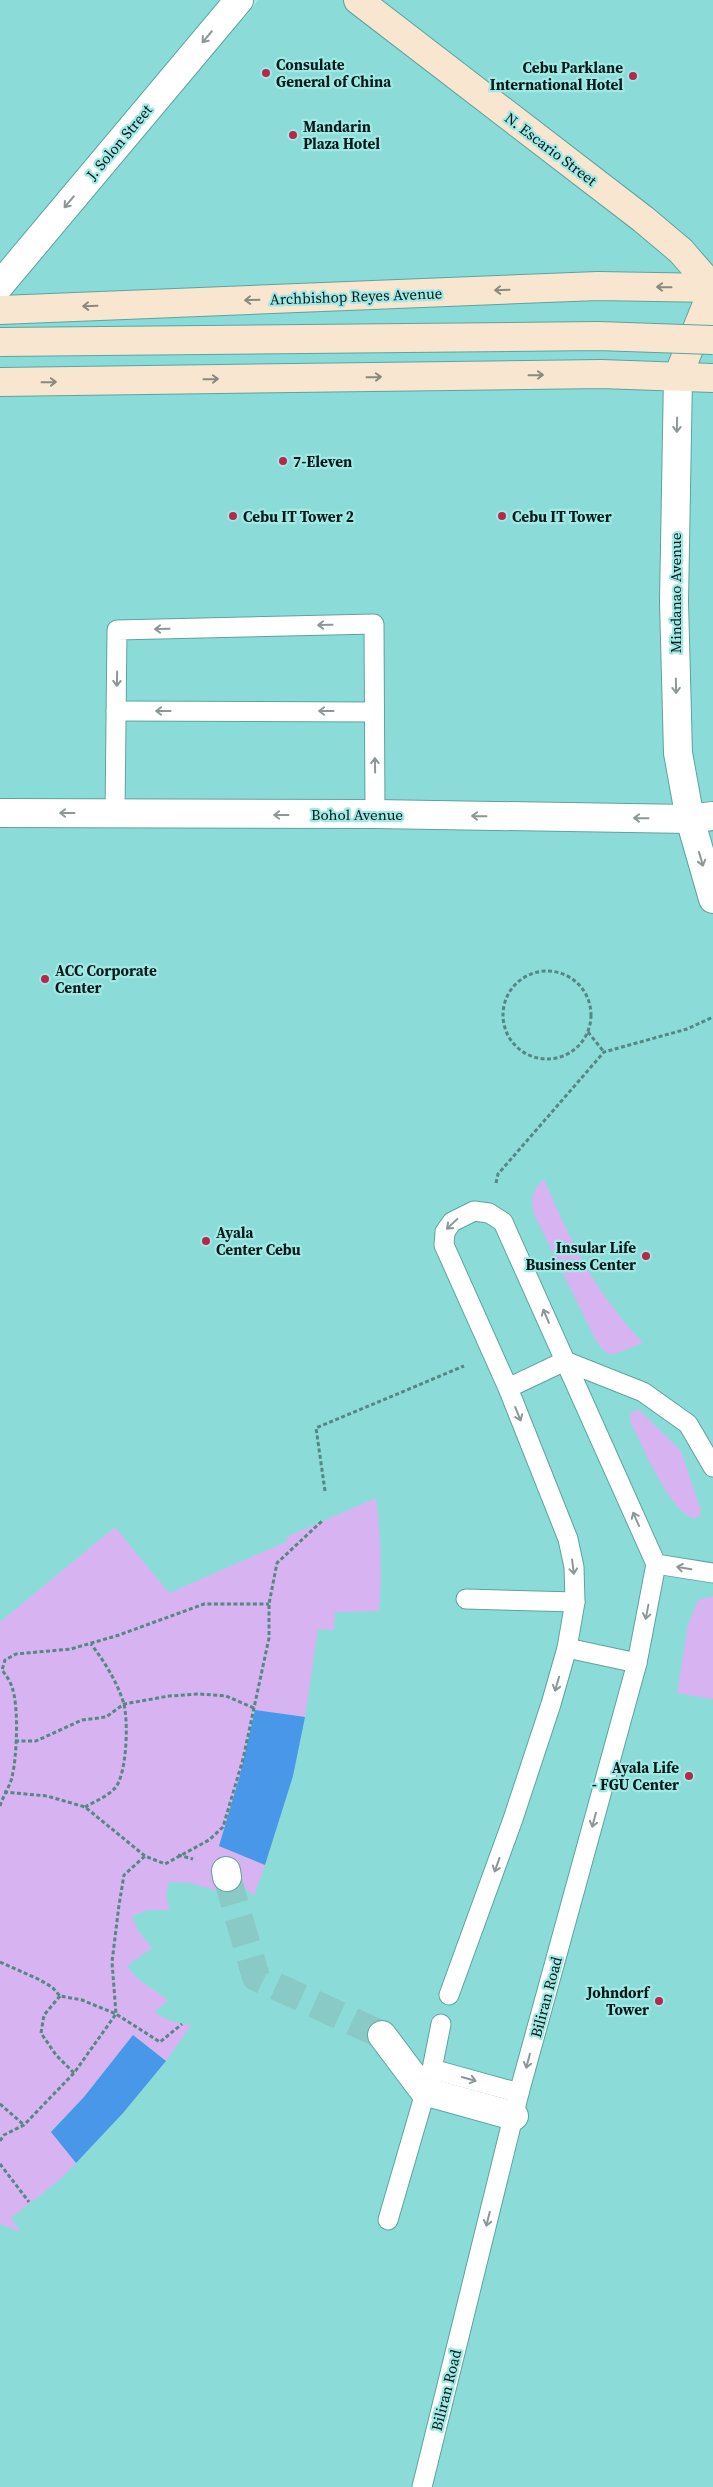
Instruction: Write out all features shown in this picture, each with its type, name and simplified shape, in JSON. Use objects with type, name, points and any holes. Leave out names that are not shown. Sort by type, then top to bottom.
[{"type":"main road","name":"N. Escario Street","points":[[358,0],[643,219],[680,251],[713,288]]},
{"type":"main road","name":"Archbishop Reyes Avenue","points":[[0,310],[598,286],[713,288]]},
{"type":"main road","name":"Mindanao Avenue","points":[[678,376],[713,288]]},
{"type":"main road","points":[[0,342],[588,336],[713,340]]},
{"type":"main road","points":[[0,382],[601,374],[713,378]]},
{"type":"street","name":"J. Solon Street","points":[[0,285],[239,0]]},
{"type":"street","name":"Mindanao Avenue","points":[[678,376],[674,602],[678,753],[702,817],[713,899]]},
{"type":"street","name":"Bohol Avenue","points":[[0,813],[702,817]]},
{"type":"street","points":[[382,2035],[428,2080],[517,2104]]},
{"type":"lane","points":[[115,814],[117,630],[374,624],[375,814]]},
{"type":"lane","points":[[116,711],[374,712]]},
{"type":"lane","points":[[449,1995],[513,1819],[567,1648],[575,1602],[574,1567],[568,1539],[508,1388],[444,1245],[445,1232],[452,1222],[474,1211],[489,1213],[503,1222],[656,1564],[713,1573]]},
{"type":"lane","points":[[508,1388],[565,1361],[643,1392],[688,1424],[713,1467]]},
{"type":"lane","name":"Biliran Road","points":[[422,2487],[517,2104],[637,1663],[656,1564]]},
{"type":"lane","points":[[466,1599],[575,1602]]},
{"type":"lane","points":[[567,1648],[637,1663]]},
{"type":"lane","points":[[388,2220],[428,2080],[441,2024]]},
{"type":"path","points":[[588,1032],[581,1045],[557,1059],[542,1060],[529,1056],[517,1048],[508,1037],[503,1024],[502,1010],[506,996],[514,985],[525,976],[540,971],[556,972],[570,977],[582,988],[589,1002],[591,1017],[588,1032],[604,1052]]},
{"type":"path","points":[[489,1213],[498,1174],[604,1052],[687,1029],[713,1017]]},
{"type":"path","points":[[325,1491],[316,1428],[466,1364]]},
{"type":"path","points":[[4,1792],[46,1796],[86,1807],[144,1856],[168,1863],[177,1855],[208,1840],[223,1827],[243,1759],[268,1638],[269,1604],[277,1563],[322,1521]]},
{"type":"path","points":[[0,1806],[4,1792],[12,1779],[15,1741],[16,1706],[12,1686],[2,1670],[5,1660],[16,1654],[71,1649],[91,1644],[204,1604],[269,1604]]},
{"type":"path","points":[[86,1807],[115,1789],[122,1777],[126,1753],[124,1704],[111,1675],[91,1644]]},
{"type":"path","points":[[15,1741],[36,1741],[82,1720],[106,1718],[124,1704],[169,1696],[199,1694],[226,1696],[254,1708]]},
{"type":"path","points":[[0,2141],[4,2134],[24,2125],[74,2073],[116,2014],[112,1962],[124,1875],[144,1856]]},
{"type":"path","points":[[0,1962],[52,1986],[60,1996],[82,2000],[116,2014],[160,2042],[182,2024]]},
{"type":"path","points":[[60,1996],[44,2015],[41,2033],[56,2055],[74,2073]]},
{"type":"path","points":[[0,2104],[24,2125]]},
{"type":"path","points":[[0,2164],[29,2202]]},
{"type":"shaded area","points":[[0,0],[217,0],[243,20],[258,0],[713,0],[713,2487],[0,2487]]},
{"type":"shaded area","points":[[544,1179],[564,1225],[586,1266],[611,1305],[643,1343],[611,1355],[602,1349],[595,1339],[534,1214],[533,1195]]},
{"type":"shaded area","points":[[638,1409],[681,1451],[701,1511],[698,1518],[688,1516],[678,1507],[658,1478],[630,1421],[630,1414]]},
{"type":"shaded area","points":[[376,1498],[380,1554],[379,1611],[335,1612],[334,1630],[318,1629],[305,1717],[254,1710],[240,1775],[219,1846],[265,1865],[254,1896],[238,1882],[216,1882],[217,1891],[191,1883],[169,1882],[166,1896],[170,1910],[148,1910],[132,1916],[139,1932],[152,1948],[127,1966],[137,1978],[168,2000],[155,2012],[163,2018],[191,2025],[166,2061],[133,2035],[84,2097],[51,2131],[76,2163],[58,2181],[11,2218],[21,2232],[0,2224],[0,1622],[115,1527],[169,1593],[288,1541],[286,1537]]},
{"type":"shaded area","points":[[713,1596],[713,1699],[677,1693],[688,1624],[698,1600]]},
{"type":"water","points":[[255,1710],[305,1717],[293,1776],[265,1865],[219,1846],[240,1775]]},
{"type":"water","points":[[133,2035],[166,2061],[123,2113],[76,2163],[51,2132],[84,2097]]},
{"type":"tunnel","points":[[227,1877],[256,1977],[382,2035]]},
{"type":"place","name":"Consulate General of China","points":[[266,73]]},
{"type":"place","name":"Cebu Parklane International Hotel","points":[[633,76]]},
{"type":"place","name":"Mandarin Plaza Hotel","points":[[293,135]]},
{"type":"place","name":"7-Eleven","points":[[283,461]]},
{"type":"place","name":"Cebu IT Tower 2","points":[[233,516]]},
{"type":"place","name":"Cebu IT Tower","points":[[502,516]]},
{"type":"place","name":"ACC Corporate Center","points":[[45,979]]},
{"type":"place","name":"Ayala Center Cebu","points":[[206,1241]]},
{"type":"place","name":"Insular Life Business Center","points":[[646,1256]]},
{"type":"place","name":"Ayala Life - FGU Center","points":[[689,1776]]},
{"type":"place","name":"Johndorf Tower","points":[[659,2001]]}]
